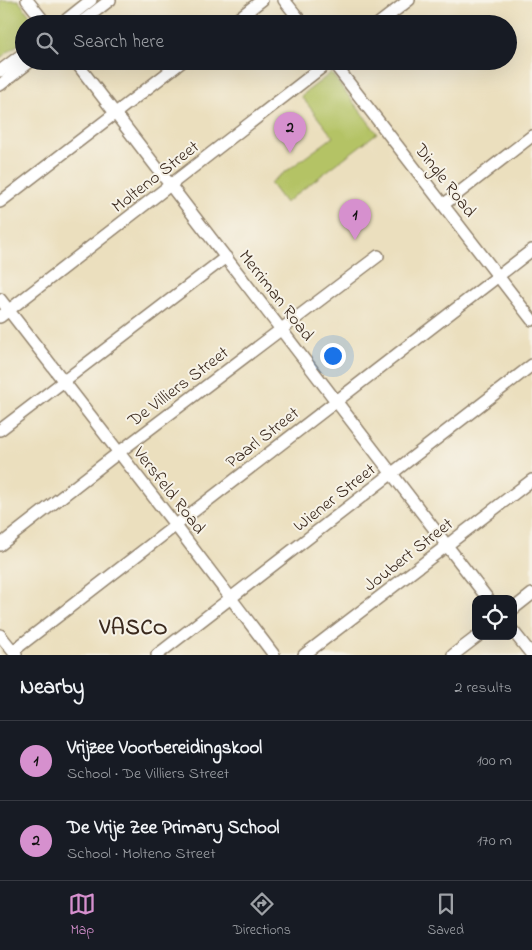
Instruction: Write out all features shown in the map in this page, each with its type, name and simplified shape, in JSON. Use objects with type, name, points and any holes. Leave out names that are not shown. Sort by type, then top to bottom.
[{"type":"street","points":[[27,0],[39,15]]},
{"type":"street","points":[[73,15],[92,0]]},
{"type":"street","points":[[91,15],[110,0]]},
{"type":"street","points":[[243,15],[262,0]]},
{"type":"street","points":[[284,0],[296,15]]},
{"type":"street","points":[[390,15],[409,0]]},
{"type":"street","points":[[0,71],[15,60]]},
{"type":"street","points":[[0,85],[19,70]]},
{"type":"street","name":"Merriman Road","points":[[82,70],[485,595]]},
{"type":"street","points":[[0,202],[171,70]]},
{"type":"street","name":"Molteno Street","points":[[4,314],[319,70]]},
{"type":"street","name":"Dingle Road","points":[[338,70],[532,320]]},
{"type":"street","points":[[443,205],[532,136]]},
{"type":"street","name":"Paarl Street","points":[[15,653],[532,250]]},
{"type":"street","name":"De Villiers Street","points":[[0,545],[378,256]]},
{"type":"street","points":[[0,430],[226,257]]},
{"type":"street","name":"Versfeld Road","points":[[0,299],[4,314],[64,381],[274,655]]},
{"type":"street","name":"Wiener Street","points":[[157,655],[532,365]]},
{"type":"street","name":"Joubert Street","points":[[304,655],[532,480]]},
{"type":"street","points":[[517,606],[532,594]]},
{"type":"street","points":[[0,635],[15,653]]},
{"type":"street","points":[[517,636],[532,655]]},
{"type":"street","points":[[453,655],[473,640]]},
{"type":"green space","points":[[0,0],[18,0],[29,15],[15,15],[15,47],[0,58]]},
{"type":"green space","points":[[331,73],[377,133],[285,203],[270,183],[333,137],[301,96]]},
{"type":"place","name":"De Vrije Zee Primary School","points":[[290,153]]},
{"type":"place","name":"Vrijzee Voorbereidingskool","points":[[355,240]]},
{"type":"district","name":"VASCO","points":[[134,626]]}]
